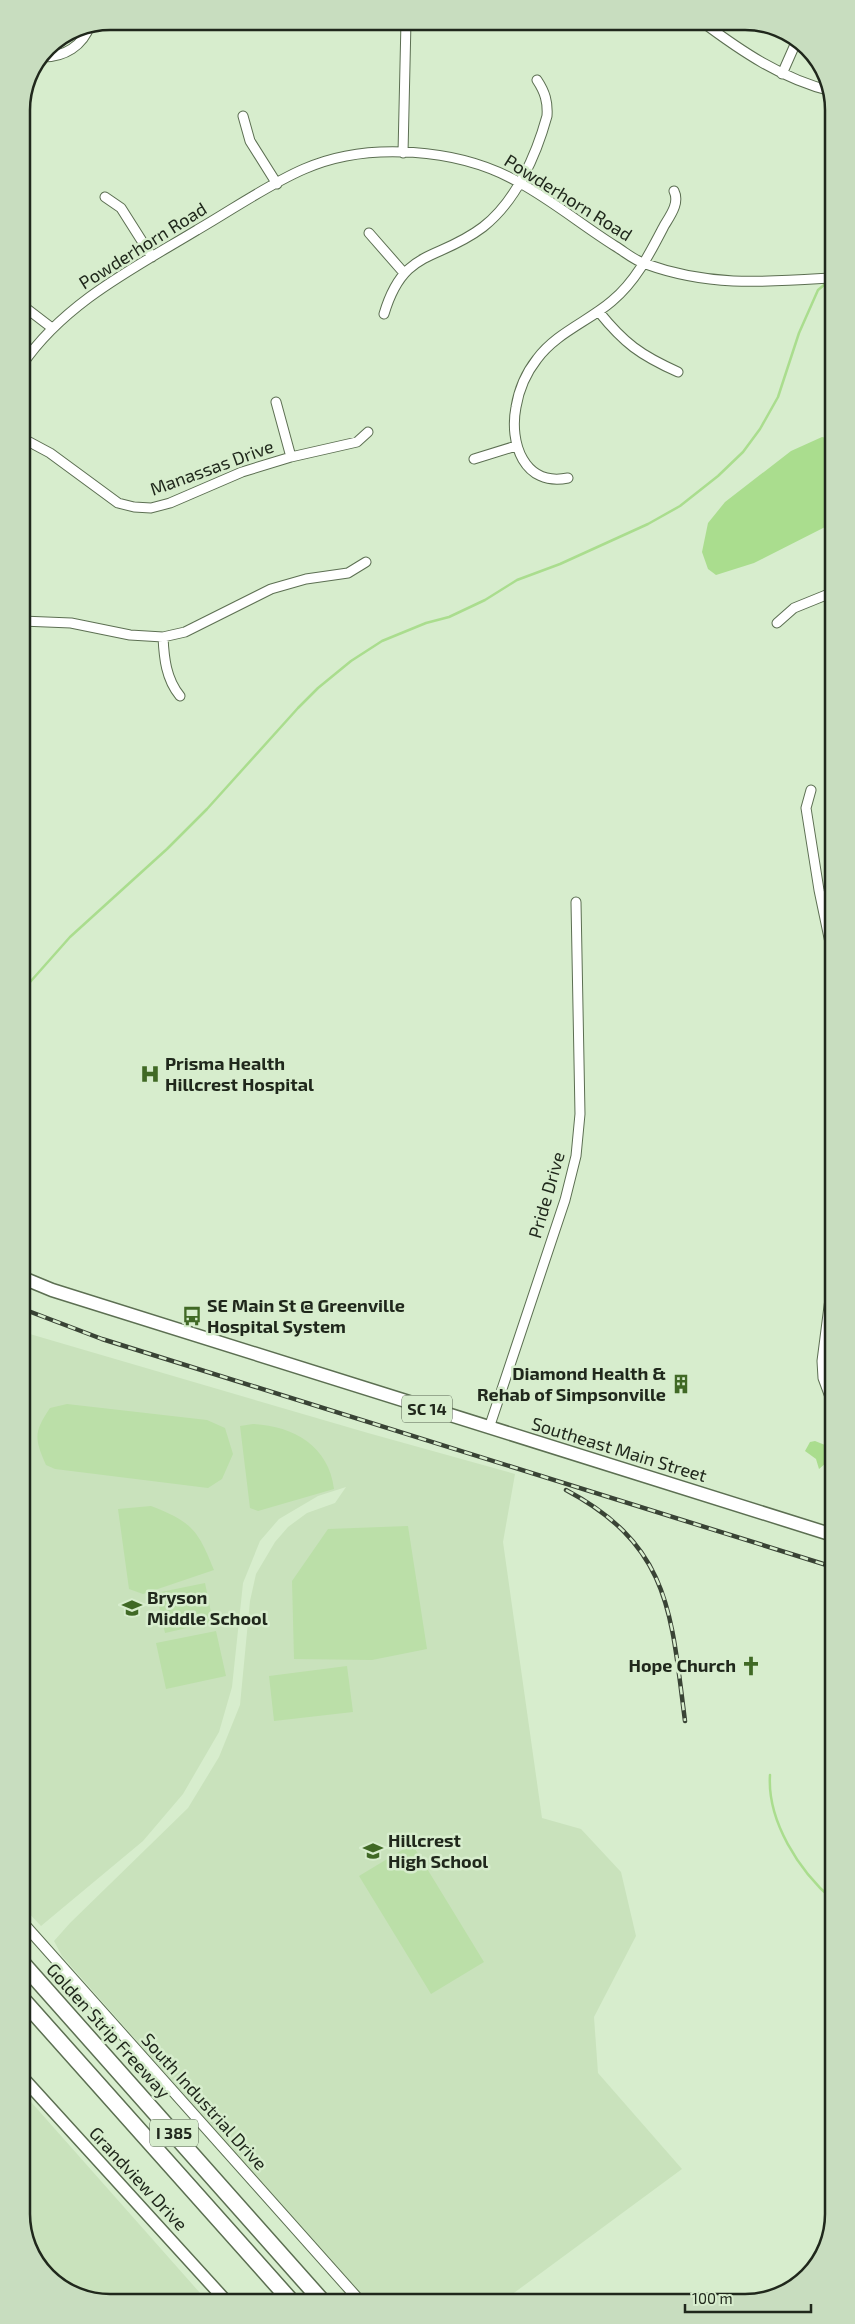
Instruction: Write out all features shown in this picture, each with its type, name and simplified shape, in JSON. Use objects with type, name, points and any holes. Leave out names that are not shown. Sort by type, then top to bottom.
[{"type":"highway","name":"Golden Strip Freeway","points":[[30,1973],[316,2294]]},
{"type":"highway","name":"I 385","points":[[30,2007],[285,2294]]},
{"type":"main road","name":"Southeast Main Street","points":[[30,1281],[52,1290],[488,1428],[825,1533]]},
{"type":"main road","name":"Grandview Drive","points":[[30,2086],[220,2294]]},
{"type":"street","points":[[403,153],[406,30]]},
{"type":"street","points":[[713,30],[782,74],[822,88]]},
{"type":"street","points":[[51,56],[72,49],[82,40],[85,34]]},
{"type":"street","points":[[782,74],[794,47]]},
{"type":"street","points":[[384,314],[389,299],[404,273],[418,261],[482,228],[499,212],[520,183],[547,116],[548,107],[544,91],[537,80]]},
{"type":"street","points":[[242,116],[250,141],[277,184]]},
{"type":"street","name":"Powderhorn Road","points":[[30,355],[52,328],[92,296],[152,257],[303,169],[336,158],[368,153],[434,155],[460,159],[487,167],[520,183],[643,264],[682,276],[716,281],[758,282],[825,278]]},
{"type":"street","points":[[568,478],[548,478],[538,474],[523,462],[516,446],[515,408],[521,389],[530,370],[548,346],[599,312],[619,295],[643,264],[675,206],[676,198],[674,191]]},
{"type":"street","points":[[105,197],[121,208],[152,257]]},
{"type":"street","points":[[369,233],[404,273]]},
{"type":"street","points":[[30,311],[52,328]]},
{"type":"street","points":[[599,312],[616,334],[632,348],[678,372]]},
{"type":"street","points":[[276,402],[291,457]]},
{"type":"street","name":"Manassas Drive","points":[[30,442],[57,457],[109,497],[127,506],[143,508],[170,503],[242,472],[291,457],[357,442],[368,432]]},
{"type":"street","points":[[474,459],[516,446]]},
{"type":"street","points":[[30,621],[70,623],[130,635],[163,636],[186,632],[271,590],[306,579],[342,575],[357,569],[366,562]]},
{"type":"street","points":[[777,623],[794,608],[825,595]]},
{"type":"street","points":[[163,636],[167,671],[172,684],[180,696]]},
{"type":"street","points":[[811,790],[806,808],[825,919]]},
{"type":"street","name":"Pride Drive","points":[[488,1428],[565,1200],[576,1156],[580,1114],[576,902]]},
{"type":"street","points":[[825,1338],[822,1361],[825,1383]]},
{"type":"street","name":"South Industrial Drive","points":[[30,1931],[354,2294]]},
{"type":"shaded area","points":[[822,437],[825,438],[825,527],[754,563],[716,575],[708,569],[702,552],[708,523],[725,502],[791,451]]},
{"type":"shaded area","name":"Hillcrest High School","points":[[30,1334],[515,1474],[503,1542],[542,1818],[581,1829],[621,1872],[636,1936],[594,2017],[598,2073],[682,2169],[512,2294],[360,2294],[62,1956],[54,1941],[70,1923],[188,1808],[219,1757],[240,1705],[250,1601],[256,1574],[275,1542],[288,1527],[307,1513],[335,1503],[346,1487],[318,1496],[279,1519],[260,1541],[243,1583],[232,1687],[219,1732],[183,1794],[143,1841],[41,1926],[30,1914]]},
{"type":"shaded area","points":[[67,1404],[207,1420],[225,1428],[233,1454],[222,1479],[208,1488],[55,1469],[46,1465],[42,1456],[38,1441],[39,1429],[50,1408]]},
{"type":"shaded area","points":[[253,1424],[282,1429],[307,1441],[325,1461],[331,1474],[334,1489],[258,1511],[250,1508],[240,1426]]},
{"type":"shaded area","points":[[815,1441],[825,1445],[825,1464],[819,1469],[816,1459],[805,1451],[810,1442]]},
{"type":"shaded area","points":[[151,1506],[176,1517],[192,1529],[203,1545],[214,1570],[143,1594],[129,1589],[118,1509]]},
{"type":"shaded area","points":[[408,1526],[427,1649],[372,1660],[294,1659],[292,1581],[328,1529]]},
{"type":"shaded area","points":[[205,1583],[213,1622],[165,1633],[156,1593]]},
{"type":"shaded area","points":[[216,1631],[226,1676],[166,1689],[156,1643]]},
{"type":"shaded area","points":[[347,1666],[353,1712],[274,1721],[269,1676]]},
{"type":"shaded area","points":[[412,1844],[484,1962],[431,1994],[359,1876]]},
{"type":"shaded area","points":[[30,2101],[201,2294],[104,2294],[79,2288],[61,2278],[50,2267],[38,2250],[31,2225]]},
{"type":"waterway","points":[[30,982],[70,937],[167,849],[207,809],[298,708],[318,688],[351,661],[382,641],[426,623],[449,617],[485,600],[517,580],[560,564],[648,524],[680,506],[718,476],[743,452],[760,429],[778,397],[799,333],[818,290],[824,285]]},
{"type":"waterway","points":[[770,1775],[770,1792],[780,1827],[797,1860],[825,1893]]},
{"type":"railway","points":[[30,1312],[102,1339],[825,1565]]},
{"type":"railway","points":[[566,1490],[601,1512],[627,1535],[646,1559],[660,1586],[669,1616],[675,1648],[685,1721]]},
{"type":"place","name":"Prisma Health Hillcrest Hospital","points":[[150,1074]]},
{"type":"place","name":"SE Main St @ Greenville Hospital System","points":[[192,1316]]},
{"type":"place","name":"Diamond Health & Rehab of Simpsonville","points":[[681,1384]]},
{"type":"place","name":"Bryson Middle School","points":[[132,1608]]},
{"type":"place","name":"Hope Church","points":[[751,1666]]},
{"type":"place","name":"Hillcrest High School","points":[[373,1851]]}]
